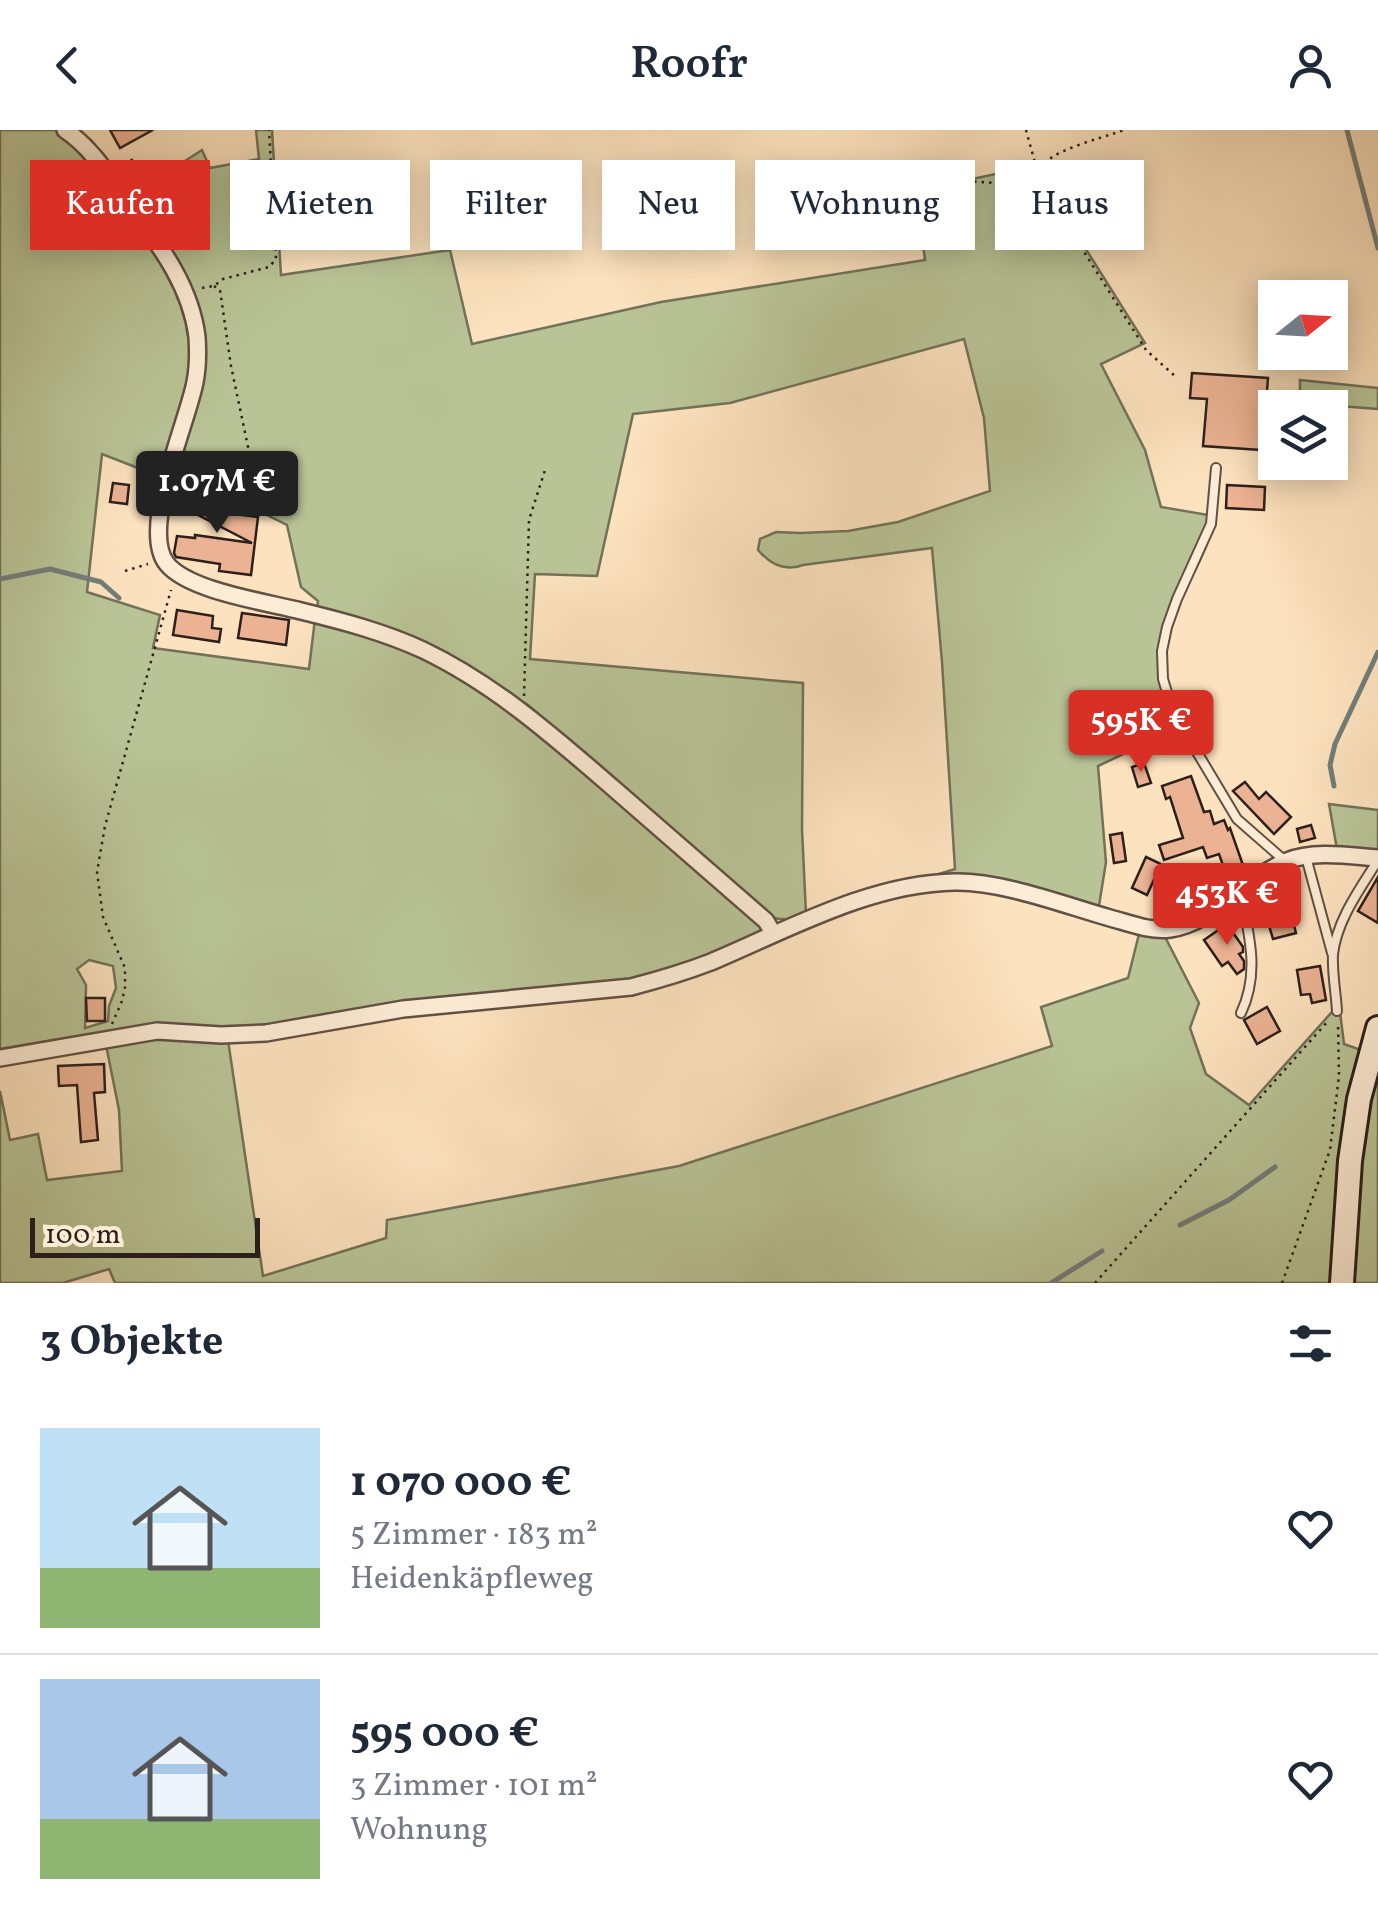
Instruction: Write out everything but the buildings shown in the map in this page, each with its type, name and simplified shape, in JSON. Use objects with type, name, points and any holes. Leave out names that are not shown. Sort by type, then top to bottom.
[{"type":"main road","points":[[1342,1283],[1350,1161],[1359,1099],[1378,1028]]},
{"type":"street","points":[[66,130],[86,147],[150,232],[186,290],[194,318],[198,356],[195,385],[164,490],[160,528],[163,559],[177,573],[198,584],[370,630],[421,649],[526,712],[766,920],[773,933]]},
{"type":"street","points":[[0,1058],[158,1031],[266,1033],[403,1008],[631,987],[710,962],[773,933],[918,884],[961,882],[999,887],[1135,925],[1168,930],[1190,924],[1285,861],[1306,856],[1378,859]]},
{"type":"lane","points":[[1216,468],[1212,524],[1167,627],[1162,652],[1163,679],[1173,712],[1237,819],[1285,861]]},
{"type":"lane","points":[[1306,856],[1333,958],[1337,1011]]},
{"type":"lane","points":[[1333,958],[1336,938],[1348,910],[1378,859]]},
{"type":"lane","points":[[1240,889],[1252,956],[1250,994],[1241,1013]]},
{"type":"path","points":[[246,513],[251,462],[220,290],[214,286],[223,279],[269,267],[276,258],[268,130]]},
{"type":"path","points":[[1026,130],[1034,160]]},
{"type":"path","points":[[1047,160],[1124,130]]},
{"type":"path","points":[[1083,250],[1146,350],[1175,376]]},
{"type":"path","points":[[526,712],[529,520],[546,467]]},
{"type":"path","points":[[126,570],[163,559]]},
{"type":"path","points":[[108,1040],[122,1000],[125,968],[103,917],[97,872],[105,826],[165,603]]},
{"type":"path","points":[[1095,1283],[1337,1011]]},
{"type":"path","points":[[1282,1283],[1330,1150],[1339,1076],[1337,1011]]},
{"type":"green space","points":[[0,130],[66,130],[94,160],[30,160],[30,250],[210,250],[210,168],[230,164],[230,250],[279,250],[281,275],[450,250],[472,344],[661,302],[925,260],[924,250],[975,250],[975,178],[995,174],[995,250],[1086,250],[1145,343],[1101,364],[1145,450],[1161,507],[1214,516],[1204,550],[1172,620],[1165,653],[1169,687],[1183,726],[1098,766],[1106,862],[1098,912],[923,879],[955,869],[932,548],[790,568],[773,563],[758,550],[760,539],[776,532],[848,531],[898,522],[990,491],[984,418],[964,339],[730,403],[633,414],[597,576],[535,574],[530,659],[803,683],[806,914],[790,920],[772,918],[528,705],[440,652],[317,610],[318,601],[301,587],[287,525],[173,468],[161,477],[102,454],[87,592],[160,615],[153,648],[309,669],[315,619],[418,652],[525,717],[755,917],[763,930],[757,936],[642,982],[258,1032],[219,1031],[0,1054]],"holes":[[[89,960],[113,966],[116,988],[108,1021],[85,1028],[86,985],[77,969]]]},
{"type":"green space","points":[[256,130],[272,130],[274,160],[254,160],[259,159]]},
{"type":"green space","points":[[202,150],[206,160],[186,160]]},
{"type":"green space","points":[[1300,380],[1378,388],[1378,409],[1348,407],[1348,390],[1300,390]]},
{"type":"green space","points":[[1329,804],[1378,810],[1378,858],[1338,855]]},
{"type":"green space","points":[[1139,934],[1165,937],[1199,1003],[1190,1028],[1206,1074],[1249,1105],[1339,1004],[1344,1044],[1361,1050],[1341,1152],[1332,1283],[115,1283],[109,1269],[63,1283],[0,1283],[0,1091],[10,1140],[38,1134],[47,1180],[122,1171],[119,1110],[106,1045],[143,1037],[228,1040],[263,1276],[386,1238],[387,1220],[679,1166],[1052,1046],[1041,1007],[1128,978]]},
{"type":"green space","points":[[1378,1074],[1378,1283],[1352,1283],[1357,1186]]},
{"type":"waterway","points":[[1347,130],[1378,248]]},
{"type":"waterway","points":[[0,579],[50,569],[101,582],[119,598]]},
{"type":"waterway","points":[[1334,786],[1330,765],[1335,744],[1378,652]]},
{"type":"waterway","points":[[1180,1225],[1229,1200],[1275,1167]]},
{"type":"waterway","points":[[1051,1283],[1102,1251]]}]
